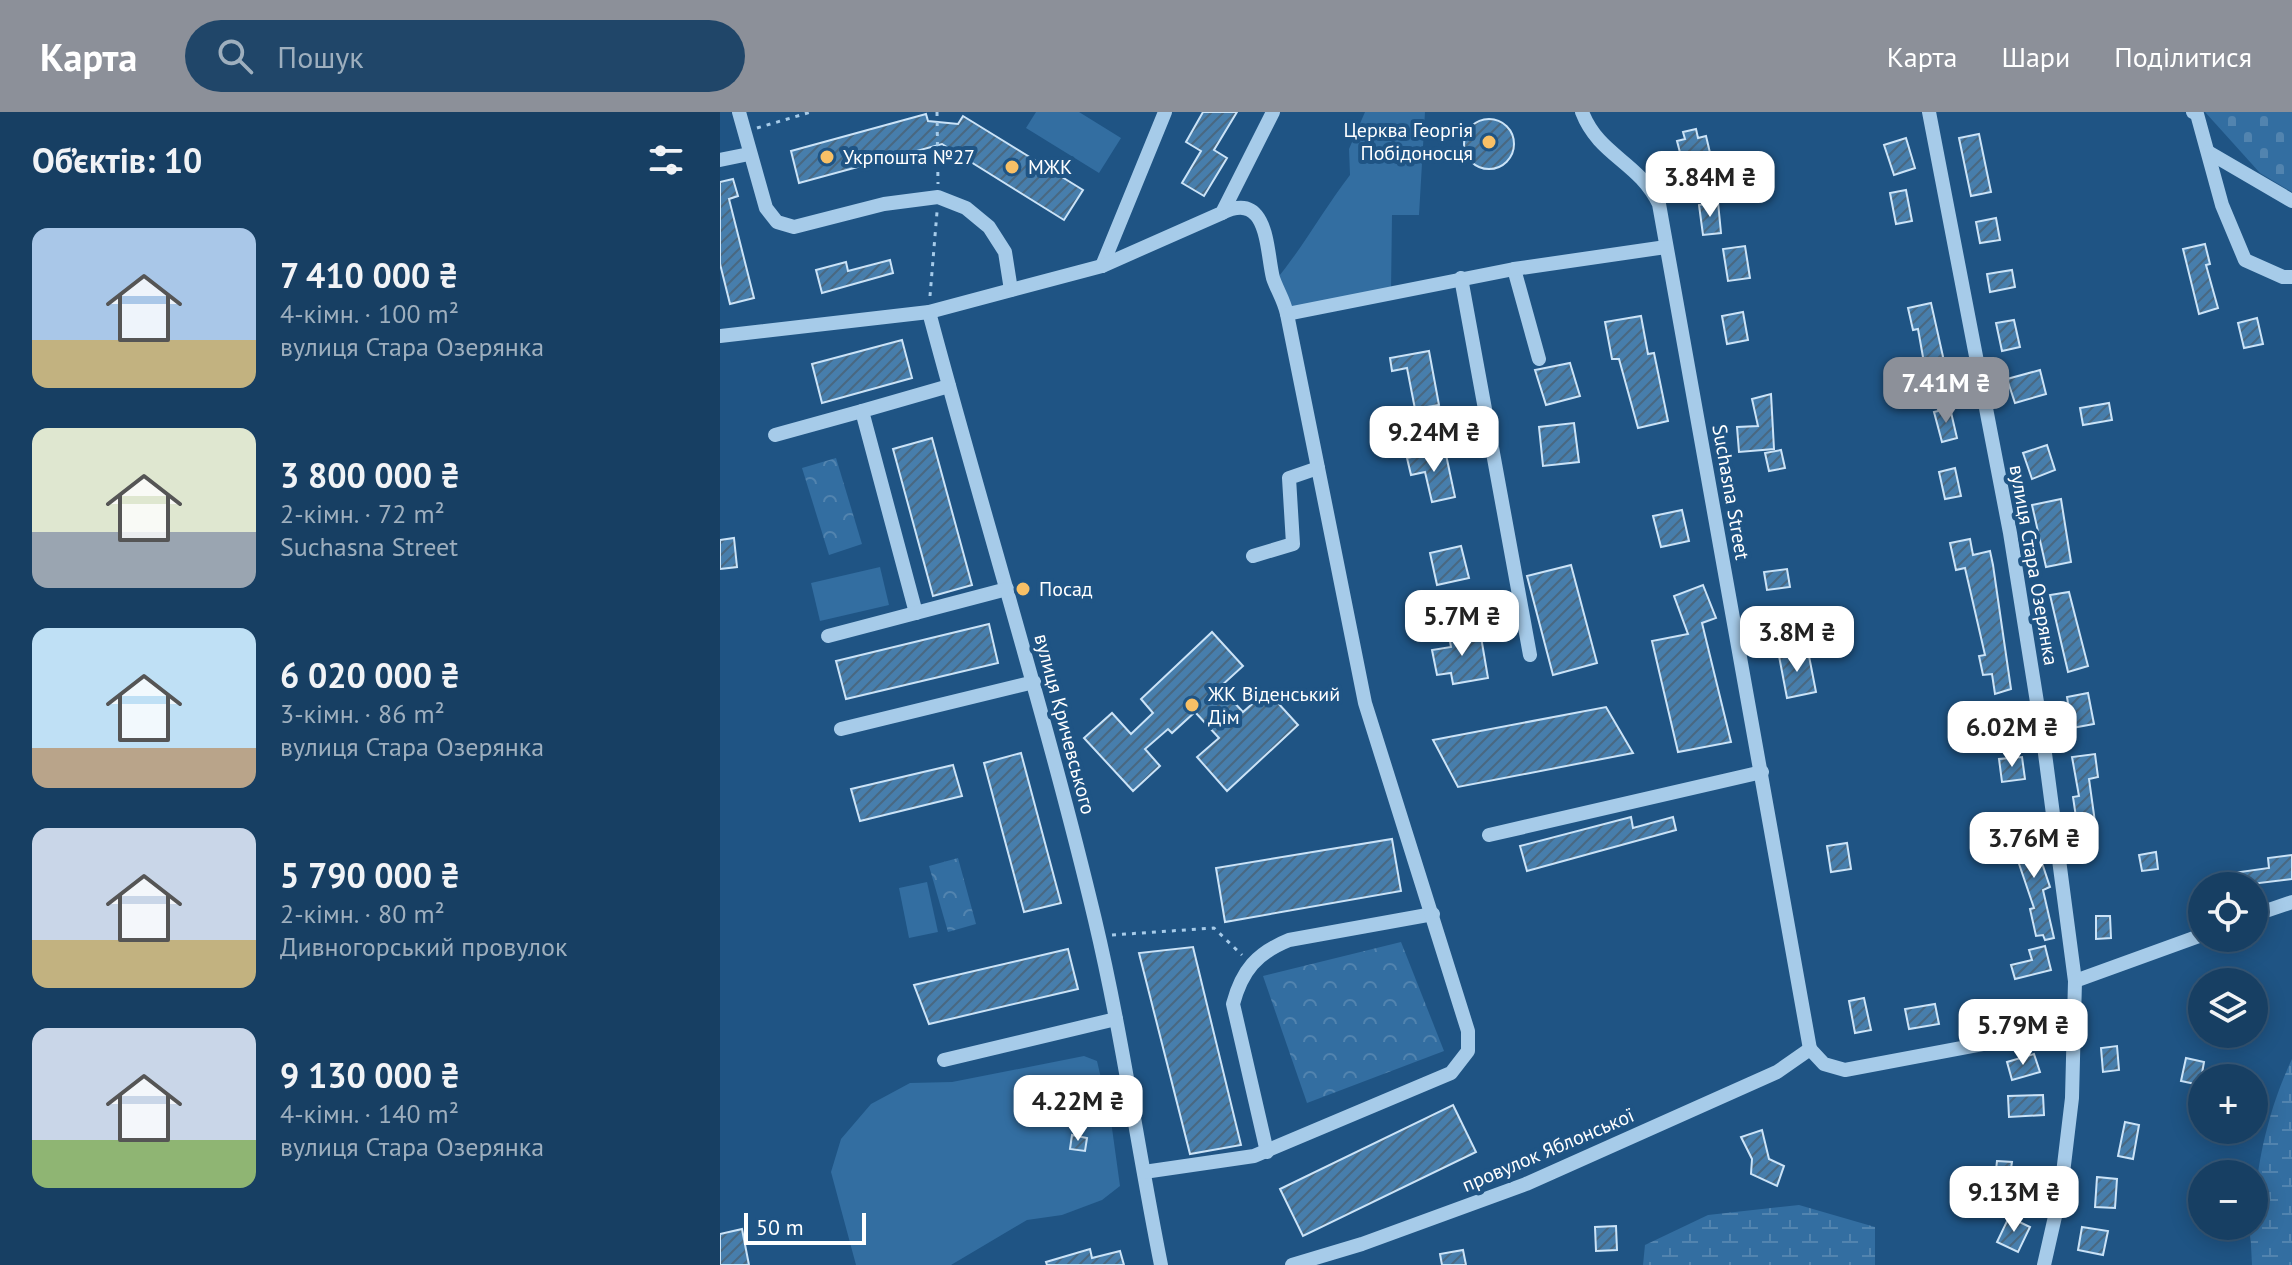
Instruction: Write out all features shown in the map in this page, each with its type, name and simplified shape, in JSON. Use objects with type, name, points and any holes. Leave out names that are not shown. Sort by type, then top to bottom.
[{"type":"street","points":[[739,112],[766,208],[785,226],[803,225],[884,204],[938,197],[966,208],[989,227],[1005,252],[1011,290]]},
{"type":"street","points":[[1102,266],[1165,112]]},
{"type":"street","points":[[1222,213],[1273,112]]},
{"type":"street","name":"Suchasna Street","points":[[1582,112],[1599,142],[1634,168],[1649,184],[1659,204],[1810,1049]]},
{"type":"street","name":"вулиця Стара Озерянка","points":[[1929,112],[2010,533],[2044,746],[2075,981],[2072,1098],[2061,1190],[2044,1265]]},
{"type":"street","points":[[2193,112],[2197,114],[2222,205],[2245,260],[2283,277],[2292,277]]},
{"type":"street","points":[[2208,152],[2292,201]]},
{"type":"street","points":[[720,160],[749,154]]},
{"type":"street","points":[[720,336],[929,312],[1102,266],[1239,208],[1256,214],[1262,222],[1274,282],[1282,294],[1287,314],[1365,703],[1468,1031],[1468,1051],[1451,1073],[1267,1152],[1246,1159],[1144,1172]]},
{"type":"street","points":[[1287,314],[1461,278],[1666,247]]},
{"type":"street","points":[[1514,269],[1539,359]]},
{"type":"street","points":[[1461,278],[1530,655]]},
{"type":"street","name":"вулиця Кричевського","points":[[929,312],[1034,682],[1098,936],[1161,1265]]},
{"type":"street","points":[[775,435],[949,386]]},
{"type":"street","points":[[862,411],[916,613]]},
{"type":"street","points":[[1253,556],[1293,544],[1289,478],[1318,468]]},
{"type":"street","points":[[828,636],[1007,589]]},
{"type":"street","points":[[841,729],[1034,682]]},
{"type":"street","points":[[1489,835],[1762,772]]},
{"type":"street","points":[[2268,910],[2292,902]]},
{"type":"street","points":[[1267,1152],[1233,1004],[1239,982],[1251,963],[1268,948],[1289,940],[1433,914]]},
{"type":"street","points":[[2075,981],[2188,940]]},
{"type":"street","points":[[944,1060],[1116,1019]]},
{"type":"street","points":[[1810,1049],[1824,1064],[1845,1070],[2073,1027]]},
{"type":"street","name":"провулок Яблонської","points":[[1292,1265],[1362,1244],[1526,1184],[1777,1072],[1810,1049]]},
{"type":"path","points":[[745,132],[811,112]]},
{"type":"path","points":[[1098,936],[1214,928],[1251,963]]},
{"type":"green space","points":[[1036,112],[1079,112],[1121,138],[1099,173],[1026,128]]},
{"type":"green space","points":[[1365,112],[1425,112],[1419,215],[1392,215],[1391,292],[1287,314],[1274,282],[1350,175],[1349,149]]},
{"type":"green space","points":[[2205,112],[2292,112],[2292,192],[2260,173]]},
{"type":"green space","points":[[836,458],[862,544],[829,555],[802,468]]},
{"type":"green space","points":[[880,567],[889,605],[820,621],[811,583]]},
{"type":"green space","points":[[958,858],[976,924],[948,932],[929,866]]},
{"type":"green space","points":[[927,882],[938,932],[909,938],[899,888]]},
{"type":"green space","points":[[1401,942],[1444,1051],[1307,1103],[1263,976]]},
{"type":"green space","points":[[1084,1056],[1097,1061],[1111,1121],[1120,1186],[1102,1200],[1062,1215],[1027,1220],[951,1265],[856,1265],[831,1172],[841,1139],[871,1104],[910,1083],[952,1082]]},
{"type":"green space","points":[[2292,1059],[2292,1265],[2252,1265],[2251,1240],[2268,1240],[2268,1160],[2260,1160],[2264,1144],[2268,1144],[2269,1119]]},
{"type":"green space","points":[[1799,1205],[1875,1227],[1875,1265],[1643,1265],[1645,1245],[1708,1215]]},
{"type":"building","points":[[1203,112],[1237,112],[1214,150],[1227,158],[1204,196],[1182,183],[1201,151],[1186,142]]},
{"type":"building","name":"МЖК","points":[[926,114],[928,121],[958,124],[963,116],[1083,190],[1064,220],[942,144],[799,183],[791,151]]},
{"type":"building","name":"Церква Георгія Побідоносця","points":[[1489,119],[1507,126],[1514,144],[1507,162],[1489,169],[1471,162],[1464,144],[1471,126]]},
{"type":"building","points":[[1696,129],[1698,138],[1706,136],[1711,157],[1703,159],[1705,168],[1694,171],[1692,162],[1683,164],[1677,141],[1685,139],[1683,132]]},
{"type":"building","points":[[1979,134],[1991,192],[1971,196],[1959,138]]},
{"type":"building","points":[[1906,138],[1915,168],[1894,175],[1884,145]]},
{"type":"building","points":[[733,179],[738,196],[729,199],[754,298],[730,304],[720,264],[720,182]]},
{"type":"building","points":[[1906,190],[1912,221],[1896,224],[1890,193]]},
{"type":"building","points":[[1718,202],[1721,233],[1703,235],[1699,205]]},
{"type":"building","points":[[1996,218],[2000,240],[1980,243],[1976,222]]},
{"type":"building","points":[[2205,244],[2210,264],[2206,265],[2218,308],[2199,314],[2183,249]]},
{"type":"building","points":[[1745,246],[1750,278],[1728,281],[1723,249]]},
{"type":"building","points":[[890,260],[893,273],[822,293],[816,270],[846,262],[848,271]]},
{"type":"building","points":[[2012,270],[2015,287],[1990,292],[1987,274]]},
{"type":"building","points":[[1931,303],[1946,370],[1926,374],[1918,329],[1913,330],[1908,308]]},
{"type":"building","points":[[1743,312],[1748,340],[1727,344],[1722,316]]},
{"type":"building","points":[[1641,316],[1648,354],[1654,353],[1668,421],[1638,428],[1619,359],[1612,359],[1605,322]]},
{"type":"building","points":[[2257,318],[2263,344],[2244,348],[2238,323]]},
{"type":"building","points":[[2014,320],[2020,347],[2002,351],[1996,323]]},
{"type":"building","points":[[902,340],[912,378],[822,403],[812,364]]},
{"type":"building","points":[[1429,351],[1439,405],[1415,409],[1407,368],[1392,371],[1390,358]]},
{"type":"building","points":[[1570,363],[1580,396],[1546,405],[1535,370]]},
{"type":"building","points":[[2040,370],[2046,394],[2015,403],[2007,379]]},
{"type":"building","points":[[1771,394],[1774,449],[1739,452],[1737,427],[1758,426],[1752,399]]},
{"type":"building","points":[[2109,403],[2112,420],[2083,425],[2080,408]]},
{"type":"building","points":[[1950,408],[1957,438],[1942,442],[1934,412]]},
{"type":"building","points":[[1574,423],[1579,462],[1543,466],[1539,427]]},
{"type":"building","points":[[932,438],[972,585],[933,596],[893,449]]},
{"type":"building","points":[[2047,445],[2055,470],[2032,479],[2023,453]]},
{"type":"building","points":[[1445,450],[1455,497],[1432,502],[1425,472],[1411,475],[1407,458]]},
{"type":"building","points":[[1781,450],[1785,468],[1769,471],[1765,453]]},
{"type":"building","points":[[1955,468],[1961,496],[1945,499],[1939,472]]},
{"type":"building","points":[[2061,499],[2071,562],[2046,567],[2032,505]]},
{"type":"building","points":[[1682,510],[1689,541],[1661,547],[1653,516]]},
{"type":"building","points":[[734,538],[737,567],[720,569],[720,540]]},
{"type":"building","points":[[1970,539],[1973,555],[1990,551],[1993,565],[2011,689],[1995,694],[1992,674],[1983,675],[1979,656],[1985,655],[1965,568],[1956,570],[1950,543]]},
{"type":"building","points":[[1461,546],[1469,578],[1437,585],[1430,553]]},
{"type":"building","points":[[1571,565],[1597,663],[1553,675],[1527,576]]},
{"type":"building","points":[[1787,569],[1790,587],[1767,590],[1764,572]]},
{"type":"building","points":[[1703,585],[1716,618],[1702,623],[1731,742],[1678,752],[1652,641],[1688,634],[1674,596]]},
{"type":"building","points":[[2069,592],[2088,666],[2068,672],[2050,595]]},
{"type":"building","points":[[989,624],[998,663],[846,699],[836,661]]},
{"type":"building","points":[[1480,631],[1488,678],[1453,684],[1451,673],[1437,675],[1432,650],[1451,647],[1449,636]]},
{"type":"building","name":"ЖК Віденський Дім","points":[[1212,632],[1243,666],[1220,687],[1243,712],[1267,691],[1298,725],[1227,791],[1197,757],[1219,738],[1195,712],[1172,733],[1168,729],[1145,749],[1160,766],[1133,791],[1084,738],[1112,713],[1131,734],[1153,713],[1141,699]]},
{"type":"building","points":[[1808,651],[1816,692],[1787,698],[1779,656]]},
{"type":"building","points":[[2088,693],[2094,724],[2072,728],[2067,697]]},
{"type":"building","points":[[1606,707],[1633,753],[1458,787],[1433,740]]},
{"type":"building","points":[[1021,753],[1061,903],[1024,912],[984,763]]},
{"type":"building","points":[[2095,754],[2098,777],[2089,779],[2095,822],[2077,824],[2073,797],[2079,796],[2072,757]]},
{"type":"building","points":[[2022,757],[2025,779],[2002,782],[1999,759]]},
{"type":"building","points":[[953,765],[962,796],[860,821],[851,789]]},
{"type":"building","points":[[1631,817],[1633,828],[1673,817],[1676,830],[1527,871],[1520,846]]},
{"type":"building","points":[[2033,829],[2036,861],[2041,860],[2050,887],[2043,890],[2054,938],[2045,940],[2043,935],[2036,936],[2030,909],[2034,908],[2011,831]]},
{"type":"building","points":[[1392,839],[1401,891],[1225,922],[1216,868]]},
{"type":"building","points":[[1847,843],[1851,869],[1831,872],[1827,846]]},
{"type":"building","points":[[2156,852],[2158,869],[2142,871],[2139,855]]},
{"type":"building","points":[[2292,855],[2292,879],[2268,882],[2268,872],[2240,872],[2269,868],[2268,858]]},
{"type":"building","points":[[2096,916],[2110,916],[2111,938],[2096,939]]},
{"type":"building","points":[[2045,946],[2051,970],[2015,979],[2011,965],[2032,960],[2029,950]]},
{"type":"building","points":[[1193,947],[1241,1145],[1190,1154],[1139,953]]},
{"type":"building","points":[[1068,949],[1078,989],[929,1024],[914,985]]},
{"type":"building","points":[[1864,998],[1871,1030],[1855,1033],[1849,1001]]},
{"type":"building","points":[[1935,1004],[1939,1024],[1909,1029],[1905,1009]]},
{"type":"building","points":[[2117,1046],[2119,1070],[2103,1072],[2101,1048]]},
{"type":"building","points":[[2034,1054],[2040,1072],[2012,1080],[2007,1062]]},
{"type":"building","points":[[2186,1058],[2204,1062],[2188,1064],[2188,1082],[2181,1081]]},
{"type":"building","points":[[2043,1095],[2044,1115],[2009,1117],[2008,1096]]},
{"type":"building","points":[[1453,1105],[1476,1152],[1303,1236],[1280,1189]]},
{"type":"building","points":[[2125,1122],[2139,1125],[2133,1159],[2118,1156]]},
{"type":"building","points":[[1762,1130],[1769,1159],[1784,1166],[1777,1186],[1751,1174],[1752,1159],[1741,1137]]},
{"type":"building","points":[[1072,1135],[1087,1138],[1085,1151],[1070,1149]]},
{"type":"building","points":[[1997,1161],[2012,1162],[2009,1181],[1995,1179]]},
{"type":"building","points":[[2097,1177],[2117,1179],[2115,1208],[2095,1207]]},
{"type":"building","points":[[2009,1217],[2030,1227],[2018,1252],[1997,1242]]},
{"type":"building","points":[[1616,1226],[1617,1250],[1596,1251],[1595,1227]]},
{"type":"building","points":[[2082,1227],[2108,1231],[2103,1255],[2078,1250]]},
{"type":"building","points":[[742,1229],[749,1265],[720,1265],[720,1234]]},
{"type":"building","points":[[1090,1249],[1092,1258],[1120,1251],[1124,1265],[1047,1265],[1046,1262]]},
{"type":"building","points":[[1463,1250],[1466,1265],[1442,1265],[1440,1254]]},
{"type":"place","name":"Церква Георгія Побідоносця","points":[[1489,142]]},
{"type":"place","name":"Укрпошта №27","points":[[827,157]]},
{"type":"place","name":"МЖК","points":[[1012,167]]},
{"type":"place","name":"Посад","points":[[1023,589]]},
{"type":"place","name":"ЖК Віденський Дім","points":[[1192,705]]}]
